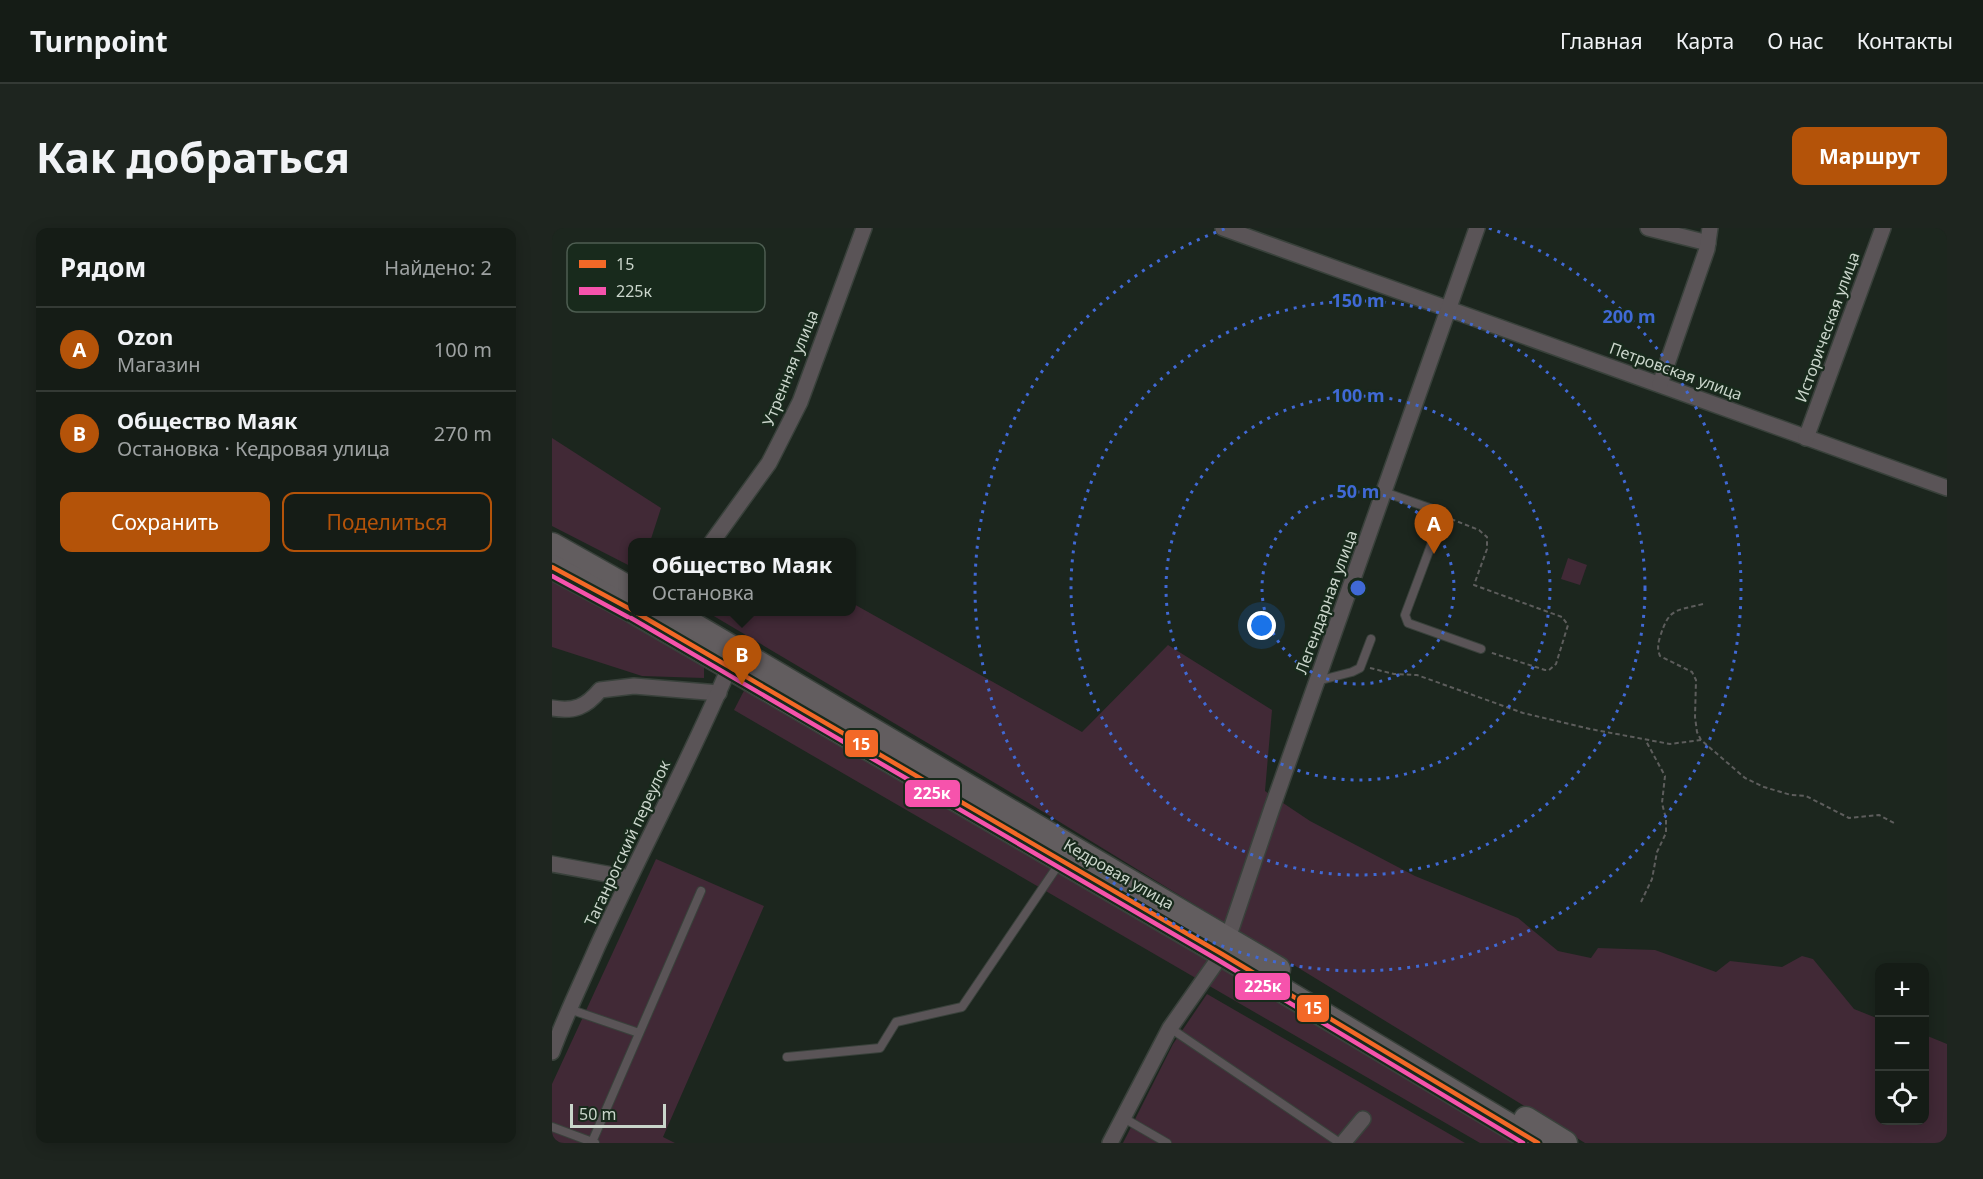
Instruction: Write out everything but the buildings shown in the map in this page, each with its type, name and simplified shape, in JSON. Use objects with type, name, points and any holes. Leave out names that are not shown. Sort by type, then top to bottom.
[{"type":"main road","points":[[552,545],[628,587]]},
{"type":"main road","name":"Кедровая улица","points":[[552,567],[628,603]]},
{"type":"main road","name":"Кедровая улица","points":[[654,616],[733,658],[1565,1143]]},
{"type":"main road","name":"Кедровая улица","points":[[733,658],[1061,860],[1225,946],[1538,1143]]},
{"type":"street","name":"Утренняя улица","points":[[716,538],[769,463],[800,402],[864,228]]},
{"type":"street","name":"Петровская улица","points":[[1223,228],[1246,232],[1448,310],[1947,488]]},
{"type":"street","name":"Легендарная улица","points":[[1110,1143],[1170,1028],[1225,946],[1477,228]]},
{"type":"street","points":[[1648,228],[1709,235],[1660,384]]},
{"type":"street","name":"Историческая улица","points":[[1806,438],[1883,228]]},
{"type":"street","name":"Таганрогский переулок","points":[[552,1052],[561,1018],[719,693],[733,658]]},
{"type":"street","points":[[552,708],[566,710],[588,704],[600,690],[634,686],[719,693]]},
{"type":"street","points":[[552,864],[629,878]]},
{"type":"street","points":[[1342,1143],[1363,1119]]},
{"type":"lane","points":[[1384,492],[1438,512],[1442,516],[1405,615],[1406,620],[1481,649]]},
{"type":"lane","points":[[1317,681],[1360,668],[1371,639]]},
{"type":"lane","points":[[787,1057],[880,1048],[896,1022],[962,1007],[1061,860]]},
{"type":"lane","points":[[552,1127],[593,1142],[702,891]]},
{"type":"lane","points":[[561,1018],[639,1033]]},
{"type":"lane","points":[[1170,1028],[1342,1143]]},
{"type":"lane","points":[[1122,1117],[1167,1143]]},
{"type":"path","points":[[1442,516],[1479,530],[1487,537],[1487,549],[1474,585],[1562,617],[1568,625],[1556,664],[1549,670],[1481,649]]},
{"type":"path","points":[[1702,604],[1670,614],[1666,619],[1658,651],[1660,656],[1692,672],[1696,680],[1695,717],[1697,732],[1701,740],[1745,778],[1764,787],[1791,795],[1806,796],[1849,818],[1879,815],[1896,824]]},
{"type":"path","points":[[1360,668],[1374,667],[1395,674],[1417,675],[1523,713],[1590,729],[1670,744],[1701,740]]},
{"type":"path","points":[[1641,902],[1652,879],[1657,852],[1661,846],[1666,826],[1662,803],[1665,776],[1646,740]]},
{"type":"shaded area","points":[[552,438],[661,508],[651,538],[628,538],[628,565],[552,526]]},
{"type":"shaded area","points":[[1568,558],[1587,565],[1580,585],[1561,579]]},
{"type":"shaded area","points":[[552,574],[704,665],[704,678],[642,676],[552,647]]},
{"type":"shaded area","points":[[856,605],[1082,732],[1168,645],[1272,710],[1265,791],[1310,821],[1415,876],[1518,918],[1558,951],[1591,958],[1598,948],[1655,950],[1716,972],[1730,961],[1782,967],[1802,956],[1813,959],[1854,1009],[1875,1017],[1875,1125],[1929,1125],[1929,1037],[1947,1044],[1947,1143],[1585,1143],[1027,802],[714,616],[856,616]]},
{"type":"shaded area","points":[[749,681],[1529,1143],[1480,1143],[734,710]]},
{"type":"shaded area","points":[[656,859],[764,906],[663,1137],[675,1143],[552,1143],[552,1084]]},
{"type":"shaded area","points":[[1207,994],[1465,1143],[1123,1143],[1173,1044]]},
{"type":"transit line","name":"15","points":[[552,567],[628,608]]},
{"type":"transit line","name":"225к","points":[[552,576],[628,617]]},
{"type":"transit line","name":"15","points":[[642,616],[1222,954],[1538,1143]]},
{"type":"transit line","name":"225к","points":[[631,618],[1218,960],[1523,1143]]},
{"type":"place","name":"Ozon","points":[[1434,554]]},
{"type":"place","name":"Общество Маяк","points":[[742,685]]}]
